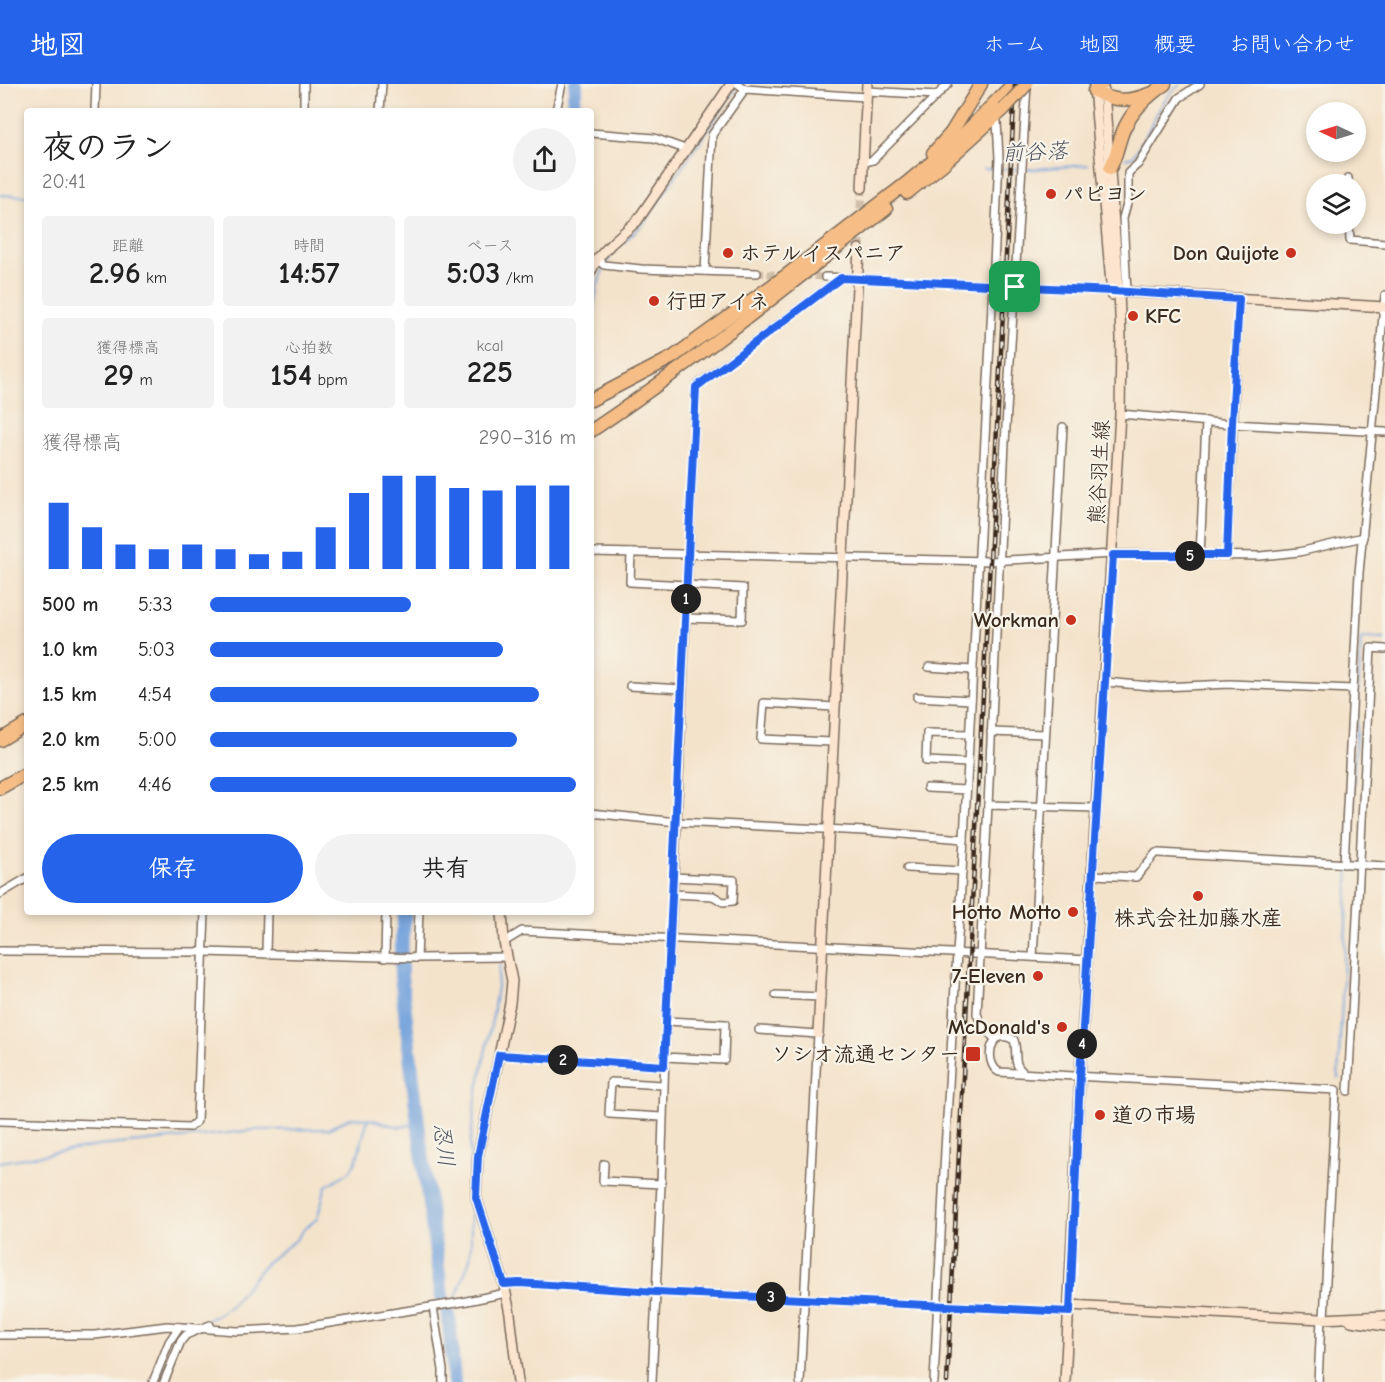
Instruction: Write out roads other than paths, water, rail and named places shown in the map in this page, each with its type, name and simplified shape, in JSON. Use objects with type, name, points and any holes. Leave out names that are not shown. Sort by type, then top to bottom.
[{"type":"highway","points":[[904,185],[951,133],[981,84]]},
{"type":"highway","points":[[594,398],[673,357],[788,274],[957,141],[1013,84]]},
{"type":"highway","points":[[594,429],[641,398],[924,179],[1004,109],[1027,84]]},
{"type":"highway","points":[[1110,168],[1116,157],[1125,127],[1134,113],[1165,84]]},
{"type":"highway","points":[[1100,88],[1124,100],[1154,92]]},
{"type":"highway","points":[[0,740],[24,726]]},
{"type":"highway","points":[[0,788],[24,775]]},
{"type":"street","points":[[95,108],[96,84]]},
{"type":"street","points":[[304,84],[304,108]]},
{"type":"street","points":[[380,108],[382,84]]},
{"type":"street","points":[[557,108],[562,84]]},
{"type":"street","points":[[594,268],[601,262],[612,243],[637,221],[731,84]]},
{"type":"street","points":[[863,163],[873,160],[948,84]]},
{"type":"street","points":[[995,1039],[982,1025],[977,1014],[1027,84]]},
{"type":"street","points":[[1119,292],[1123,218],[1128,200],[1128,173],[1138,164],[1179,98],[1200,84]]},
{"type":"street","points":[[705,271],[712,135],[742,87],[937,95]]},
{"type":"street","name":"熊谷羽生線","points":[[1100,88],[1119,292]]},
{"type":"street","name":"熊谷羽生線","points":[[1065,1382],[1080,1075],[1120,414],[1119,292],[1110,168],[1100,88]]},
{"type":"street","points":[[862,188],[867,91]]},
{"type":"street","points":[[934,1382],[945,1139],[964,838],[993,286],[999,158],[997,122]]},
{"type":"street","points":[[594,133],[654,138],[685,149]]},
{"type":"street","points":[[1350,234],[1350,240],[1385,243]]},
{"type":"street","points":[[800,1382],[859,249]]},
{"type":"street","points":[[601,262],[640,269],[757,273]]},
{"type":"street","points":[[825,277],[1384,307]]},
{"type":"street","points":[[652,1382],[664,1057],[696,387],[841,278]]},
{"type":"street","points":[[1344,864],[1359,573],[1385,296]]},
{"type":"street","points":[[1227,555],[1239,299]]},
{"type":"street","points":[[1120,414],[1385,432]]},
{"type":"street","points":[[1200,556],[1206,421]]},
{"type":"street","points":[[1033,957],[1063,428]]},
{"type":"street","points":[[594,552],[978,561],[1113,555],[1260,556],[1299,552],[1363,537]]},
{"type":"street","points":[[631,553],[630,582],[743,588],[742,620],[685,618]]},
{"type":"street","points":[[1348,1091],[1371,648],[1385,649]]},
{"type":"street","points":[[930,667],[972,670]]},
{"type":"street","points":[[1105,682],[1161,687],[1230,684],[1353,689]]},
{"type":"street","points":[[630,686],[682,689]]},
{"type":"street","points":[[917,698],[971,700]]},
{"type":"street","points":[[832,742],[761,739],[764,704],[834,706]]},
{"type":"street","points":[[991,732],[1045,734]]},
{"type":"street","points":[[968,763],[926,761],[927,733],[969,734]]},
{"type":"street","points":[[927,788],[966,790]]},
{"type":"street","points":[[988,805],[1096,808]]},
{"type":"street","points":[[594,813],[677,822],[964,838]]},
{"type":"street","points":[[1093,875],[1136,877],[1156,853],[1385,866]]},
{"type":"street","points":[[907,868],[962,871]]},
{"type":"street","points":[[672,894],[713,896],[723,902],[733,902],[734,880],[673,877]]},
{"type":"street","points":[[0,894],[24,880]]},
{"type":"street","points":[[0,1121],[190,1127],[197,1121],[205,915]]},
{"type":"street","points":[[266,954],[267,915]]},
{"type":"street","points":[[385,957],[386,915]]},
{"type":"street","points":[[417,958],[419,915]]},
{"type":"street","points":[[502,915],[506,957],[512,981],[510,1003],[478,1156],[476,1197],[505,1288],[518,1382]]},
{"type":"street","points":[[504,942],[522,931],[1088,960]]},
{"type":"street","points":[[0,951],[205,952],[417,958],[506,957]]},
{"type":"street","points":[[776,995],[821,997]]},
{"type":"street","points":[[664,1057],[724,1060],[725,1024],[666,1021]]},
{"type":"street","points":[[759,1030],[818,1034]]},
{"type":"street","points":[[1023,1072],[1017,1068],[1015,1062],[1014,1040],[1008,1036],[995,1039],[992,1045],[991,1063],[993,1069],[999,1072],[1336,1090],[1318,1382]]},
{"type":"street","points":[[499,1055],[664,1066]]},
{"type":"street","points":[[662,1117],[609,1114],[611,1082],[663,1085]]},
{"type":"street","points":[[604,1164],[603,1181],[661,1184]]},
{"type":"street","points":[[0,1335],[95,1335],[167,1326],[237,1331],[298,1328],[462,1302],[519,1283],[938,1306],[1322,1319],[1385,1316]]},
{"type":"street","points":[[435,1306],[443,1382]]},
{"type":"street","points":[[1340,1319],[1385,1326]]},
{"type":"street","points":[[164,1382],[181,1341],[186,1335],[210,1325]]},
{"type":"street","points":[[153,1382],[169,1342],[179,1328]]},
{"type":"waterway","name":"忍川","points":[[572,108],[576,84]]},
{"type":"waterway","name":"前谷落","points":[[1126,158],[1133,156],[1165,100],[1180,84]]},
{"type":"waterway","points":[[607,262],[615,250],[643,224],[737,87]]},
{"type":"waterway","name":"前谷落","points":[[984,169],[1034,169],[1088,165]]},
{"type":"waterway","points":[[0,195],[24,196]]},
{"type":"waterway","points":[[594,305],[604,267]]},
{"type":"waterway","points":[[1349,861],[1361,638],[1385,639]]},
{"type":"waterway","points":[[1338,1079],[1349,866]]},
{"type":"waterway","name":"忍川","points":[[405,915],[401,976],[442,1297],[449,1317],[454,1382]]},
{"type":"waterway","points":[[455,1300],[470,1259],[470,1144],[500,964]]},
{"type":"waterway","points":[[0,1162],[98,1146],[255,1130],[328,1129],[350,1118],[368,1119],[400,1127],[418,1123]]},
{"type":"waterway","points":[[195,1325],[210,1319],[230,1306],[267,1262],[296,1240],[305,1228],[317,1219],[326,1186],[349,1172],[356,1162],[368,1119]]},
{"type":"waterway","name":"忍川","points":[[449,1317],[453,1306]]},
{"type":"waterway","points":[[159,1382],[173,1347],[184,1329]]},
{"type":"tunnel","points":[[859,249],[862,188]]},
{"type":"tunnel","points":[[757,273],[786,275]]},
{"type":"tunnel","points":[[804,276],[825,277]]},
{"type":"railway","points":[[947,1382],[1015,84]]},
{"type":"place","name":"パピヨン","points":[[1051,194]]},
{"type":"place","name":"ホテルイスパニア","points":[[728,253]]},
{"type":"place","name":"Don Quijote","points":[[1291,253]]},
{"type":"place","name":"行田アイネ","points":[[654,301]]},
{"type":"place","name":"KFC","points":[[1133,316]]},
{"type":"place","name":"Workman","points":[[1071,620]]},
{"type":"place","name":"株式会社加藤水産","points":[[1198,896]]},
{"type":"place","name":"Hotto Motto","points":[[1073,912]]},
{"type":"place","name":"7-Eleven","points":[[1038,976]]},
{"type":"place","name":"McDonald's","points":[[1062,1027]]},
{"type":"place","name":"ソシオ流通センター","points":[[973,1054]]},
{"type":"place","name":"道の市場","points":[[1100,1115]]}]
